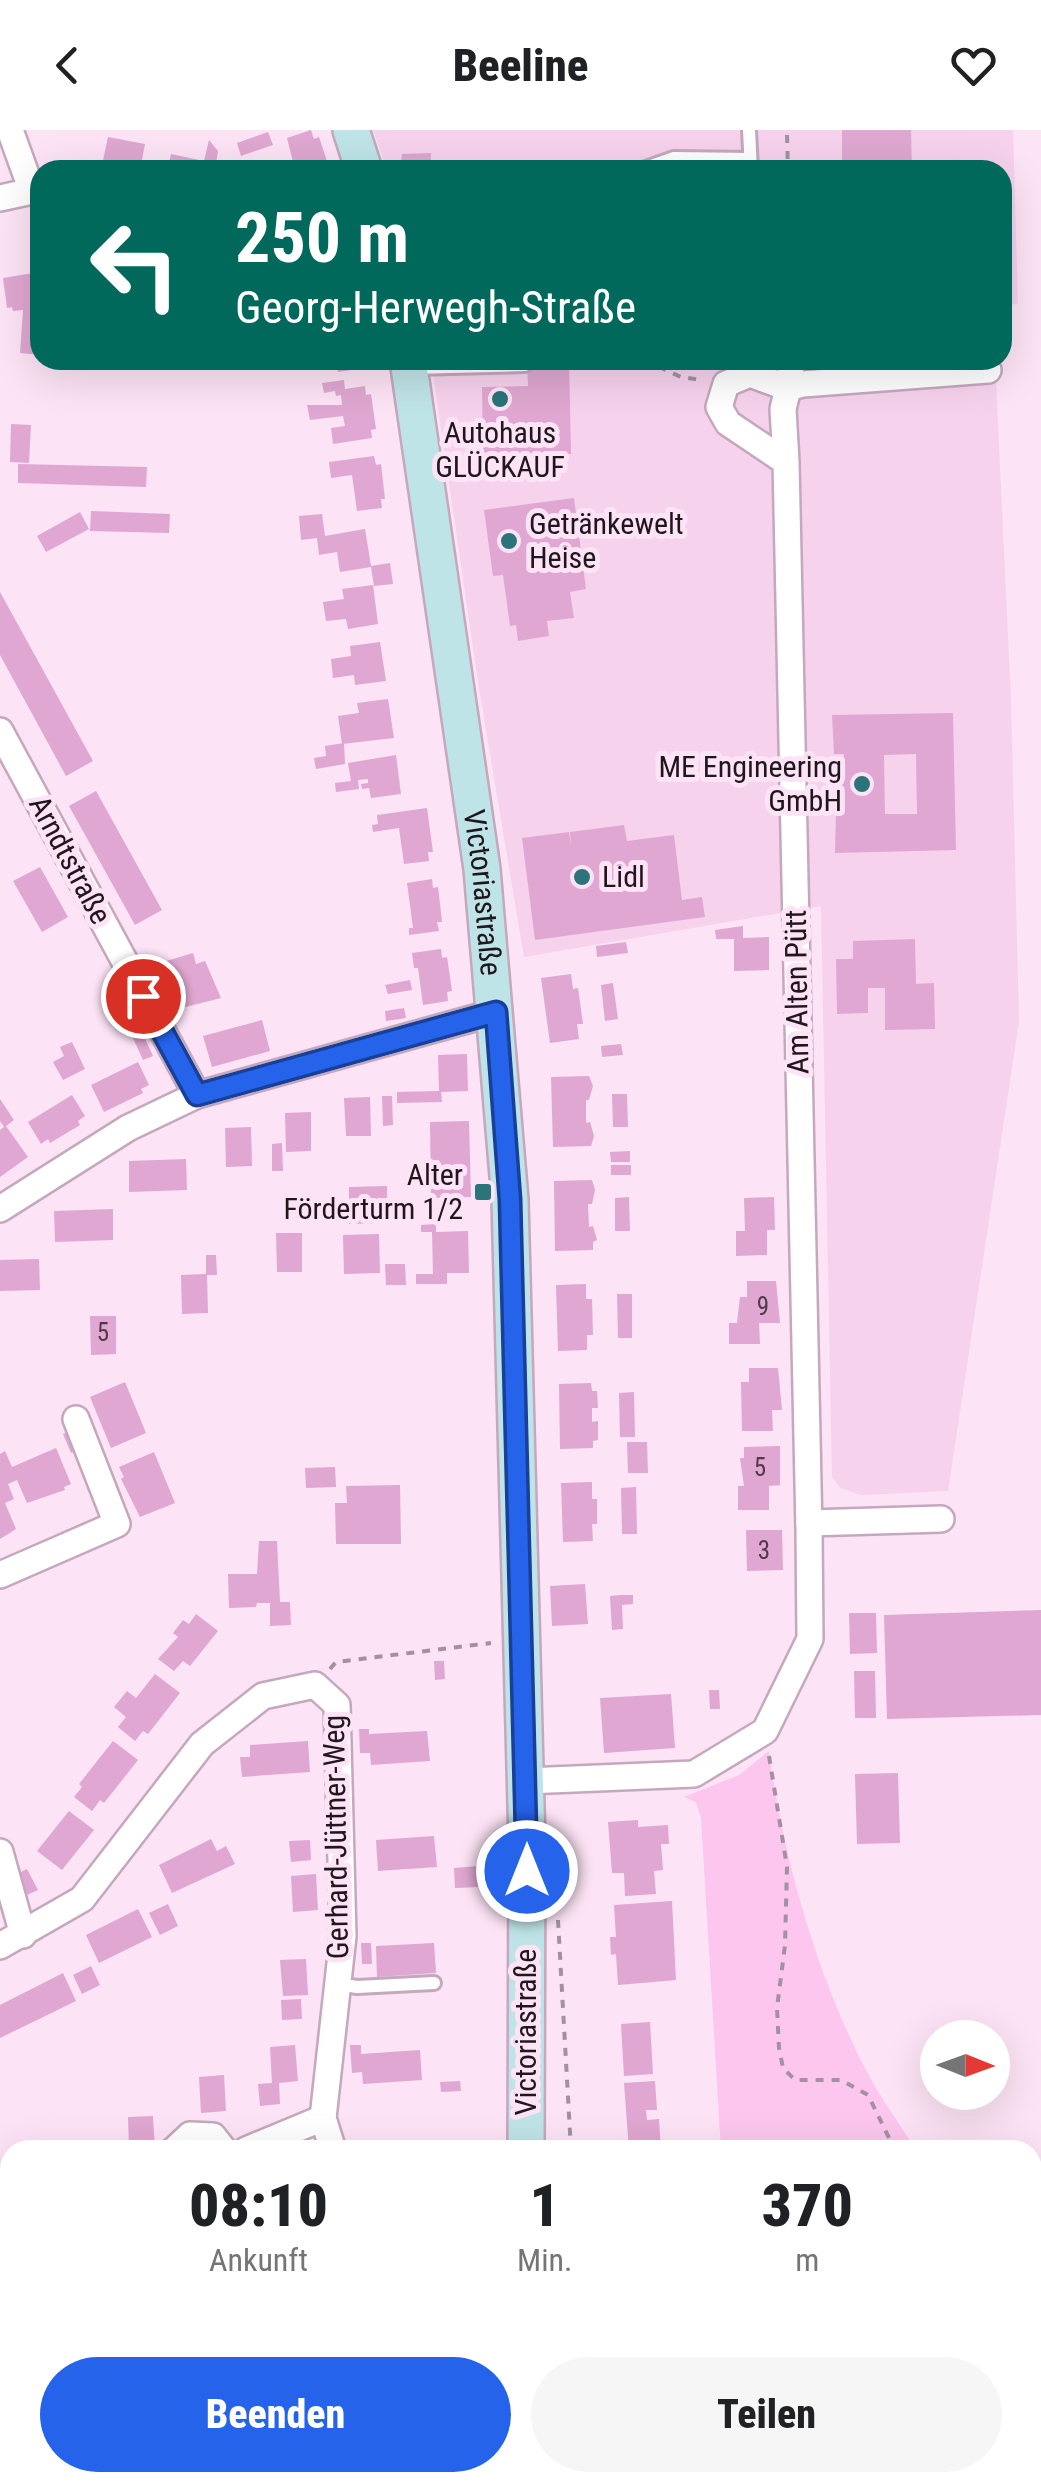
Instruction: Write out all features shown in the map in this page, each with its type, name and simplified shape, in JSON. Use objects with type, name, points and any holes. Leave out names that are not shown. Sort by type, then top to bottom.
[{"type":"main road","points":[[351,130],[361,160]]},
{"type":"main road","name":"Victoriastraße","points":[[410,370],[482,869],[510,1200],[526,1781],[526,2140]]},
{"type":"street","points":[[10,130],[30,178]]},
{"type":"street","points":[[0,198],[30,193]]},
{"type":"street","name":"Am Alten Pütt","points":[[765,1732],[810,1640],[784,409],[791,370]]},
{"type":"street","points":[[786,462],[728,423],[718,407],[726,384],[750,374],[788,388],[988,370]]},
{"type":"street","name":"Arndtstraße","points":[[0,731],[197,1095]]},
{"type":"street","points":[[0,1209],[128,1128],[197,1095],[496,1012]]},
{"type":"street","points":[[0,1576],[117,1524],[76,1420]]},
{"type":"street","points":[[809,1523],[942,1519]]},
{"type":"street","name":"Gerhard-Jüttner-Weg","points":[[11,1941],[82,1899],[202,1744],[263,1696],[315,1684],[337,1705],[343,1936],[323,2118],[329,2140]]},
{"type":"street","points":[[526,1781],[694,1774],[765,1732]]},
{"type":"street","points":[[0,1852],[11,1941]]},
{"type":"street","points":[[270,2140],[323,2118]]},
{"type":"street","points":[[185,2140],[190,2135],[213,2136],[216,2140]]},
{"type":"lane","points":[[749,130],[750,160]]},
{"type":"lane","points":[[668,160],[699,160]]},
{"type":"lane","points":[[338,1984],[357,1987],[434,1982]]},
{"type":"path","points":[[787,135],[788,160]]},
{"type":"path","points":[[666,370],[681,377],[726,384]]},
{"type":"path","points":[[315,1684],[336,1662],[521,1639]]},
{"type":"path","points":[[765,1732],[788,1867],[785,1945],[776,2008],[783,2068],[795,2080],[841,2080],[868,2096],[890,2140]]},
{"type":"shaded area","points":[[373,130],[1013,130],[1018,304],[1012,304],[1012,160],[384,160]]},
{"type":"shaded area","points":[[432,370],[995,370],[1011,700],[1019,1022],[948,1491],[861,1495],[840,1488],[832,1477],[821,906],[524,957],[478,682]]},
{"type":"shaded area","points":[[769,1751],[783,1832],[818,1957],[849,2036],[909,2140],[720,2140],[701,1818],[696,1802],[684,1797],[739,1775]]},
{"type":"building","points":[[311,130],[314,139],[319,137],[327,160],[292,160],[287,138]]},
{"type":"building","points":[[842,130],[911,130],[912,160],[842,160]]},
{"type":"building","points":[[268,132],[273,145],[241,156],[237,143]]},
{"type":"building","points":[[108,137],[145,144],[142,160],[103,160]]},
{"type":"building","points":[[209,140],[218,151],[217,160],[204,160]]},
{"type":"building","points":[[431,153],[431,160],[401,160],[402,154]]},
{"type":"building","points":[[171,154],[199,160],[170,160]]},
{"type":"building","points":[[30,274],[30,354],[20,353],[23,310],[7,308],[3,278]]},
{"type":"building","points":[[527,370],[569,370],[571,454],[483,456],[482,387],[528,386]]},
{"type":"building","points":[[344,380],[345,389],[365,386],[366,395],[371,394],[376,429],[371,430],[372,438],[333,444],[331,428],[345,426],[343,416],[310,420],[307,405],[342,405],[341,395],[336,396],[335,391],[324,393],[322,383]]},
{"type":"building","points":[[11,424],[31,425],[29,463],[10,462]]},
{"type":"building","points":[[374,456],[376,465],[381,464],[385,499],[381,499],[382,508],[357,511],[352,475],[331,478],[329,462]]},
{"type":"building","points":[[18,464],[147,467],[146,487],[18,483]]},
{"type":"building","points":[[574,498],[586,589],[570,592],[574,618],[547,621],[549,636],[518,641],[516,625],[510,626],[503,575],[493,576],[484,510]]},
{"type":"building","points":[[91,511],[170,514],[169,533],[90,531]]},
{"type":"building","points":[[80,512],[89,529],[46,552],[37,536]]},
{"type":"building","points":[[322,514],[325,536],[365,529],[371,566],[390,563],[393,584],[374,586],[371,567],[340,572],[337,552],[319,555],[317,538],[301,540],[299,516]]},
{"type":"building","points":[[373,585],[378,624],[348,629],[346,619],[326,621],[323,602],[344,599],[342,589]]},
{"type":"building","points":[[0,592],[93,761],[66,776],[0,655]]},
{"type":"building","points":[[380,642],[386,681],[355,685],[354,675],[333,678],[331,659],[351,656],[350,646]]},
{"type":"building","points":[[388,699],[394,738],[342,744],[338,716],[359,713],[357,703]]},
{"type":"building","name":"ME Engineering GmbH","points":[[953,713],[956,850],[835,853],[836,813],[845,813],[845,795],[840,789],[844,754],[834,754],[832,715]],"holes":[[[916,754],[917,814],[885,814],[884,755]]]},
{"type":"building","points":[[344,743],[345,764],[316,769],[314,758],[326,756],[325,746]]},
{"type":"building","points":[[396,755],[401,794],[371,798],[369,788],[362,789],[361,784],[368,783],[368,779],[358,780],[359,789],[336,792],[335,783],[351,781],[348,763]]},
{"type":"building","points":[[96,791],[162,910],[135,925],[69,806]]},
{"type":"building","points":[[427,808],[433,852],[428,852],[429,861],[404,864],[399,828],[373,832],[372,825],[378,824],[377,815]]},
{"type":"building","points":[[624,825],[627,841],[674,835],[682,900],[702,897],[705,917],[535,940],[522,838],[569,832],[571,846],[570,832]]},
{"type":"building","points":[[40,867],[68,917],[42,932],[13,881]]},
{"type":"building","points":[[432,879],[433,888],[438,887],[442,922],[437,922],[439,931],[409,935],[409,928],[413,928],[407,883]]},
{"type":"building","points":[[743,926],[743,938],[769,937],[769,970],[734,971],[734,939],[716,939],[715,930]]},
{"type":"building","points":[[915,939],[916,984],[934,983],[935,1029],[885,1030],[885,988],[868,988],[868,1013],[837,1014],[836,959],[853,959],[853,941]]},
{"type":"building","points":[[626,942],[628,953],[597,957],[596,946]]},
{"type":"building","points":[[441,949],[442,958],[447,957],[452,991],[447,992],[448,1001],[423,1005],[412,953]]},
{"type":"building","points":[[193,953],[196,964],[205,961],[221,998],[178,1009],[163,962]]},
{"type":"building","points":[[571,974],[573,989],[578,988],[583,1024],[577,1024],[579,1039],[550,1043],[541,978]]},
{"type":"building","points":[[410,980],[412,990],[388,994],[385,985]]},
{"type":"building","points":[[613,983],[618,1019],[605,1021],[601,985]]},
{"type":"building","points":[[404,1008],[406,1018],[386,1021],[385,1011]]},
{"type":"building","points":[[262,1020],[270,1051],[212,1067],[203,1036]]},
{"type":"building","points":[[141,1030],[153,1056],[143,1060],[131,1034]]},
{"type":"building","points":[[72,1042],[85,1069],[63,1080],[53,1062],[64,1056],[60,1047]]},
{"type":"building","points":[[621,1044],[623,1055],[602,1057],[601,1046]]},
{"type":"building","points":[[467,1054],[468,1091],[441,1092],[442,1102],[397,1103],[397,1092],[439,1091],[438,1055]]},
{"type":"building","points":[[138,1062],[149,1085],[141,1089],[143,1093],[104,1112],[91,1085]]},
{"type":"building","points":[[589,1076],[593,1086],[586,1100],[586,1123],[590,1122],[594,1136],[591,1146],[553,1147],[551,1077]]},
{"type":"building","points":[[612,1094],[627,1094],[628,1127],[613,1127]]},
{"type":"building","points":[[72,1095],[85,1116],[78,1121],[80,1125],[50,1143],[48,1139],[41,1144],[28,1122]]},
{"type":"building","points":[[382,1096],[392,1096],[393,1125],[383,1126]]},
{"type":"building","points":[[370,1097],[371,1136],[346,1136],[344,1098]]},
{"type":"building","points":[[0,1099],[14,1120],[6,1126],[28,1157],[0,1177],[0,1130],[4,1127],[0,1121]]},
{"type":"building","points":[[311,1112],[311,1151],[286,1152],[285,1113]]},
{"type":"building","points":[[469,1121],[471,1197],[431,1198],[430,1122]]},
{"type":"building","points":[[251,1127],[252,1166],[226,1167],[225,1128]]},
{"type":"building","points":[[282,1143],[283,1171],[272,1171],[272,1144]]},
{"type":"building","points":[[630,1151],[630,1162],[611,1162],[610,1152]]},
{"type":"building","points":[[186,1159],[187,1190],[129,1192],[129,1161]]},
{"type":"building","points":[[611,1165],[631,1165],[631,1175],[611,1175]]},
{"type":"building","points":[[592,1180],[595,1190],[592,1204],[588,1204],[589,1227],[593,1226],[597,1240],[593,1250],[555,1251],[554,1181]]},
{"type":"building","points":[[387,1186],[387,1213],[380,1213],[381,1223],[349,1224],[349,1187]]},
{"type":"building","points":[[629,1197],[630,1231],[615,1231],[615,1198]]},
{"type":"building","points":[[774,1197],[775,1230],[767,1230],[767,1255],[736,1256],[736,1231],[745,1231],[744,1198]]},
{"type":"building","points":[[113,1209],[113,1240],[55,1242],[54,1211]]},
{"type":"building","points":[[436,1224],[436,1232],[468,1231],[469,1273],[447,1273],[447,1284],[416,1284],[416,1274],[433,1274],[432,1232],[421,1232],[421,1225]]},
{"type":"building","points":[[276,1233],[302,1233],[302,1272],[277,1272]]},
{"type":"building","points":[[379,1234],[380,1273],[344,1274],[343,1235]]},
{"type":"building","points":[[206,1255],[216,1255],[217,1275],[207,1275],[208,1313],[182,1314],[181,1275],[206,1274]]},
{"type":"building","points":[[39,1259],[40,1290],[0,1291],[0,1260]]},
{"type":"building","points":[[385,1264],[405,1264],[406,1285],[386,1285]]},
{"type":"building","points":[[747,1281],[776,1281],[780,1323],[759,1323],[760,1344],[729,1344],[729,1323],[737,1323],[740,1297],[747,1297]]},
{"type":"building","points":[[586,1284],[586,1299],[592,1299],[593,1335],[587,1335],[587,1350],[558,1351],[556,1285]]},
{"type":"building","points":[[617,1294],[632,1294],[632,1338],[618,1338]]},
{"type":"building","points":[[90,1316],[116,1316],[116,1354],[91,1355]]},
{"type":"building","points":[[749,1368],[778,1368],[782,1410],[772,1410],[773,1431],[742,1431],[741,1382],[749,1382]]},
{"type":"building","points":[[125,1382],[146,1433],[111,1448],[90,1397]]},
{"type":"building","points":[[591,1383],[592,1391],[597,1391],[598,1408],[592,1408],[592,1422],[598,1421],[598,1440],[593,1441],[593,1448],[560,1449],[559,1384]]},
{"type":"building","points":[[634,1392],[635,1437],[620,1437],[619,1393]]},
{"type":"building","points":[[72,1431],[80,1449],[71,1453],[63,1434]]},
{"type":"building","points":[[627,1442],[647,1442],[648,1473],[628,1473]]},
{"type":"building","points":[[780,1446],[780,1485],[769,1486],[769,1510],[738,1510],[738,1486],[744,1486],[740,1458],[744,1458],[744,1447]]},
{"type":"building","points":[[56,1448],[71,1484],[65,1490],[27,1503],[17,1480],[8,1484],[14,1499],[5,1503],[16,1529],[0,1539],[0,1454],[5,1451],[12,1467]]},
{"type":"building","points":[[154,1452],[175,1503],[140,1517],[119,1467]]},
{"type":"building","points":[[335,1467],[336,1487],[306,1488],[305,1468]]},
{"type":"building","points":[[592,1482],[592,1499],[597,1499],[593,1541],[563,1542],[561,1483]]},
{"type":"building","points":[[400,1485],[401,1544],[336,1544],[335,1503],[347,1503],[346,1486]]},
{"type":"building","points":[[636,1487],[637,1534],[622,1534],[621,1488]]},
{"type":"building","points":[[746,1530],[782,1530],[783,1570],[747,1571]]},
{"type":"building","points":[[259,1541],[277,1541],[280,1602],[290,1602],[291,1625],[270,1626],[270,1603],[229,1608],[228,1574],[257,1574]]},
{"type":"building","points":[[585,1584],[588,1624],[552,1626],[550,1586]]},
{"type":"building","points":[[633,1595],[633,1604],[622,1605],[623,1629],[612,1630],[610,1596]]},
{"type":"building","points":[[1041,1610],[1041,1715],[887,1719],[884,1615]]},
{"type":"building","points":[[849,1613],[876,1613],[877,1653],[850,1654]]},
{"type":"building","points":[[196,1614],[218,1631],[190,1666],[183,1661],[174,1671],[158,1659],[178,1637],[173,1633],[183,1620],[189,1624]]},
{"type":"building","points":[[434,1661],[444,1661],[445,1679],[435,1680]]},
{"type":"building","points":[[854,1671],[875,1671],[876,1718],[855,1718]]},
{"type":"building","points":[[155,1674],[180,1693],[148,1734],[143,1731],[135,1741],[118,1727],[126,1717],[114,1707],[127,1691],[136,1698]]},
{"type":"building","points":[[709,1690],[719,1690],[720,1709],[710,1709]]},
{"type":"building","points":[[671,1694],[675,1748],[604,1753],[600,1698]]},
{"type":"building","points":[[359,1729],[369,1729],[369,1734],[427,1731],[430,1761],[371,1765],[370,1753],[360,1753]]},
{"type":"building","points":[[113,1741],[138,1760],[104,1803],[100,1800],[92,1811],[74,1797],[82,1787],[79,1784]]},
{"type":"building","points":[[308,1741],[310,1772],[242,1777],[240,1757],[250,1757],[250,1745]]},
{"type":"building","points":[[898,1773],[900,1843],[857,1844],[855,1774]]},
{"type":"building","points":[[69,1811],[94,1830],[62,1870],[37,1851]]},
{"type":"building","points":[[638,1820],[638,1827],[668,1825],[669,1844],[661,1844],[663,1870],[654,1871],[656,1894],[625,1896],[624,1873],[612,1873],[608,1822]]},
{"type":"building","points":[[434,1836],[437,1867],[378,1871],[376,1840]]},
{"type":"building","points":[[211,1839],[217,1851],[226,1846],[235,1864],[172,1893],[159,1865]]},
{"type":"building","points":[[310,1840],[311,1860],[291,1862],[289,1841]]},
{"type":"building","points":[[477,1866],[479,1887],[455,1888],[454,1868]]},
{"type":"building","points":[[27,1869],[38,1890],[27,1895],[17,1874]]},
{"type":"building","points":[[316,1874],[318,1910],[293,1912],[291,1876]]},
{"type":"building","points":[[672,1901],[676,1980],[618,1985],[616,1954],[611,1955],[610,1937],[616,1937],[614,1905]]},
{"type":"building","points":[[168,1904],[178,1926],[160,1935],[149,1913]]},
{"type":"building","points":[[138,1909],[152,1937],[99,1963],[86,1935]]},
{"type":"building","points":[[361,1943],[371,1943],[372,1964],[362,1964]]},
{"type":"building","points":[[434,1943],[436,1973],[377,1977],[376,1946]]},
{"type":"building","points":[[306,1959],[308,1995],[283,1996],[280,1960]]},
{"type":"building","points":[[91,1966],[100,1985],[82,1994],[73,1975]]},
{"type":"building","points":[[63,1973],[76,2001],[0,2038],[0,2005]]},
{"type":"building","points":[[301,1999],[302,2019],[282,2020],[281,2000]]},
{"type":"building","points":[[650,2022],[653,2074],[624,2076],[621,2024]]},
{"type":"building","points":[[295,2045],[298,2081],[279,2083],[280,2104],[260,2106],[258,2084],[272,2083],[270,2047]]},
{"type":"building","points":[[350,2045],[361,2045],[361,2054],[420,2050],[422,2080],[363,2084],[362,2072],[352,2073]]},
{"type":"building","points":[[224,2075],[226,2111],[201,2113],[199,2077]]},
{"type":"building","points":[[460,2081],[461,2091],[441,2092],[440,2082]]},
{"type":"building","points":[[655,2081],[657,2110],[646,2110],[647,2120],[659,2119],[660,2140],[628,2140],[624,2083]]},
{"type":"building","points":[[153,2116],[154,2140],[129,2140],[128,2117]]},
{"type":"place","name":"Autohaus GLÜCKAUF","points":[[500,399]]},
{"type":"place","name":"Getränkewelt Heise","points":[[509,541]]},
{"type":"place","name":"ME Engineering GmbH","points":[[862,784]]},
{"type":"place","name":"Lidl","points":[[582,877]]},
{"type":"place","name":"Alter Förderturm 1/2","points":[[483,1192]]},
{"type":"route","points":[[143,996],[197,1095],[496,1012],[510,1200],[527,1871]]}]
